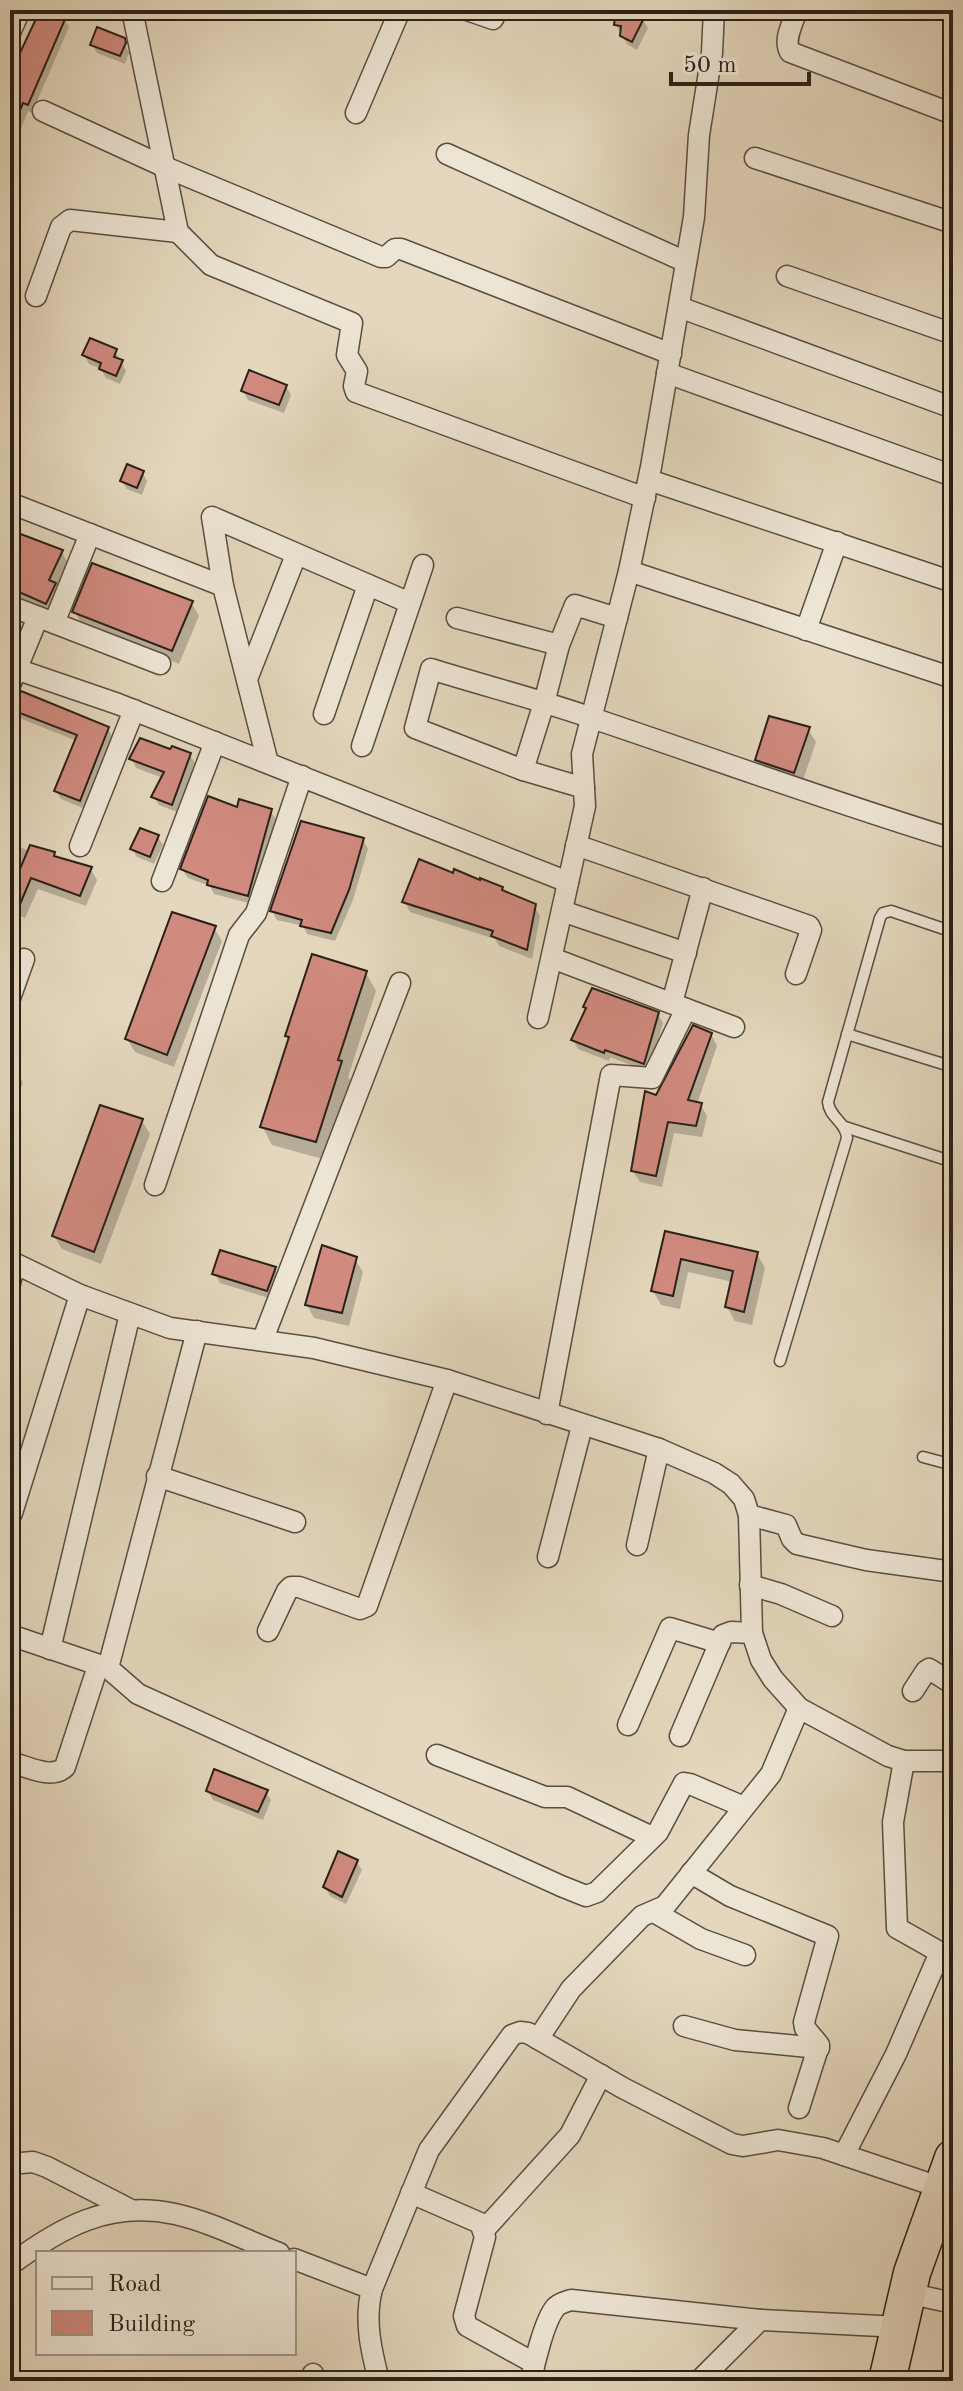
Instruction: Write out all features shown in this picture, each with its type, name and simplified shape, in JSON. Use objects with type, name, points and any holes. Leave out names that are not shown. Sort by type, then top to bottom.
[{"type":"highway","points":[[887,2381],[912,2273],[950,2165]]},
{"type":"street","points":[[10,33],[20,10]]},
{"type":"street","points":[[132,10],[178,232],[211,265],[352,323],[347,353],[357,371],[356,392],[647,489],[837,542],[953,582]]},
{"type":"street","points":[[356,113],[400,10]]},
{"type":"street","points":[[467,10],[493,19],[497,10]]},
{"type":"street","points":[[538,1018],[585,806],[582,754],[647,489],[679,307],[694,217],[699,135],[712,53],[714,10]]},
{"type":"street","points":[[797,10],[787,41],[786,48],[790,52],[953,114]]},
{"type":"street","points":[[43,111],[165,167],[381,257],[401,249],[669,364],[953,476]]},
{"type":"street","points":[[447,154],[686,262]]},
{"type":"street","points":[[755,158],[953,223]]},
{"type":"street","points":[[36,296],[61,227],[70,220],[178,232]]},
{"type":"street","points":[[787,276],[953,334]]},
{"type":"street","points":[[679,307],[953,408]]},
{"type":"street","points":[[10,503],[223,586]]},
{"type":"street","points":[[268,763],[223,586],[212,517],[410,603]]},
{"type":"street","points":[[90,534],[46,620],[13,674],[134,710],[568,882]]},
{"type":"street","points":[[806,630],[837,542]]},
{"type":"street","points":[[247,679],[296,555]]},
{"type":"street","points":[[362,746],[423,565]]},
{"type":"street","points":[[629,571],[953,678]]},
{"type":"street","points":[[324,714],[368,585]]},
{"type":"street","points":[[523,770],[559,645],[575,605],[617,618]]},
{"type":"street","points":[[10,606],[160,664]]},
{"type":"street","points":[[457,618],[559,645]]},
{"type":"street","points":[[584,788],[523,770],[415,728],[431,669],[591,717],[852,808],[953,839]]},
{"type":"street","points":[[80,846],[134,710]]},
{"type":"street","points":[[162,881],[215,742]]},
{"type":"street","points":[[155,1185],[239,935],[256,913],[302,776]]},
{"type":"street","points":[[576,845],[809,926],[811,930],[796,974]]},
{"type":"street","points":[[547,1414],[611,1075],[652,1078],[679,1006],[686,953],[703,888]]},
{"type":"street","points":[[562,911],[686,953]]},
{"type":"street","points":[[552,958],[734,1027]]},
{"type":"street","points":[[10,998],[24,959]]},
{"type":"street","points":[[263,1339],[400,983]]},
{"type":"street","points":[[12,1270],[170,1328],[314,1348],[447,1380],[659,1449],[714,1473],[731,1484],[744,1499],[749,1515],[752,1633],[761,1660],[773,1679],[799,1708],[888,1756],[904,1761],[953,1761]]},
{"type":"street","points":[[12,1513],[80,1295]]},
{"type":"street","points":[[50,1649],[130,1314]]},
{"type":"street","points":[[10,1762],[53,1773],[61,1772],[65,1767],[103,1667],[197,1331]]},
{"type":"street","points":[[268,1631],[291,1587],[299,1587],[360,1609],[367,1606],[447,1380]]},
{"type":"street","points":[[548,1557],[582,1426]]},
{"type":"street","points":[[637,1545],[659,1449]]},
{"type":"street","points":[[157,1476],[295,1522]]},
{"type":"street","points":[[749,1515],[786,1525],[797,1544],[878,1562],[953,1572]]},
{"type":"street","points":[[750,1585],[781,1594],[832,1616]]},
{"type":"street","points":[[628,1725],[670,1628],[720,1643]]},
{"type":"street","points":[[680,1736],[726,1633],[752,1633]]},
{"type":"street","points":[[10,1635],[103,1667],[138,1694],[586,1896],[597,1892],[661,1828],[684,1783],[744,1807]]},
{"type":"street","points":[[913,1691],[929,1669],[953,1684]]},
{"type":"street","points":[[538,2039],[571,1989],[642,1916],[665,1906],[771,1774],[799,1708]]},
{"type":"street","points":[[437,1755],[545,1797],[567,1797],[652,1837]]},
{"type":"street","points":[[844,2155],[896,2054],[938,1957],[936,1950],[897,1928],[893,1822],[904,1761]]},
{"type":"street","points":[[691,1873],[730,1896],[828,1936],[804,2022],[819,2048],[799,2108]]},
{"type":"street","points":[[654,1912],[701,1939],[745,1955]]},
{"type":"street","points":[[684,2026],[735,2040],[819,2048]]},
{"type":"street","points":[[379,2381],[368,2323],[372,2289],[433,2142],[512,2035],[528,2033],[738,2146],[778,2140],[844,2155],[950,2165]]},
{"type":"street","points":[[484,2230],[570,2135],[601,2075]]},
{"type":"street","points":[[10,2164],[33,2162],[47,2167],[131,2210]]},
{"type":"street","points":[[411,2193],[480,2223],[485,2237],[464,2316],[467,2326],[533,2372],[556,2307],[571,2300],[760,2320],[903,2310],[953,2303]]},
{"type":"street","points":[[10,2265],[43,2240],[90,2217],[140,2209],[176,2214],[274,2251]]},
{"type":"street","points":[[296,2260],[372,2289]]},
{"type":"street","points":[[699,2381],[760,2320]]},
{"type":"lane","points":[[953,932],[891,911],[883,913],[828,1102],[830,1111],[845,1127],[953,1162]]},
{"type":"lane","points":[[847,1034],[953,1067]]},
{"type":"lane","points":[[780,1361],[847,1138],[845,1127]]},
{"type":"lane","points":[[923,1457],[953,1465]]},
{"type":"building","points":[[36,10],[50,10],[66,17],[28,105],[23,103],[10,134],[10,61],[13,53],[19,55],[35,21],[32,18]]},
{"type":"building","points":[[616,10],[629,10],[644,18],[632,42],[620,36],[621,26],[614,25]]},
{"type":"building","points":[[97,27],[125,38],[120,56],[90,45]]},
{"type":"building","points":[[90,338],[117,349],[114,357],[123,360],[116,376],[99,369],[101,363],[82,355]]},
{"type":"building","points":[[249,370],[287,385],[279,405],[241,391]]},
{"type":"building","points":[[127,464],[144,471],[137,488],[120,481]]},
{"type":"building","points":[[10,530],[63,550],[49,580],[56,583],[46,604],[10,588]]},
{"type":"building","points":[[92,563],[193,601],[172,651],[72,612]]},
{"type":"building","points":[[21,691],[109,727],[80,801],[54,791],[77,735],[12,710]]},
{"type":"building","points":[[769,716],[810,727],[794,773],[755,760]]},
{"type":"building","points":[[140,738],[191,753],[172,805],[151,797],[164,772],[129,759]]},
{"type":"building","points":[[208,796],[237,807],[239,799],[272,809],[248,896],[207,885],[208,880],[180,869]]},
{"type":"building","points":[[301,821],[364,838],[349,890],[331,933],[300,926],[302,920],[270,911]]},
{"type":"building","points":[[140,828],[159,835],[150,857],[130,849]]},
{"type":"building","points":[[30,845],[92,867],[80,896],[31,878],[10,928],[10,879],[15,881]]},
{"type":"building","points":[[419,859],[453,873],[454,869],[480,878],[536,904],[527,950],[491,936],[493,931],[402,902]]},
{"type":"building","points":[[172,912],[216,926],[167,1055],[125,1039]]},
{"type":"building","points":[[312,954],[367,971],[316,1142],[260,1127]]},
{"type":"building","points":[[592,988],[659,1012],[644,1064],[571,1040]]},
{"type":"building","points":[[693,1025],[712,1033],[688,1100],[702,1103],[696,1126],[668,1122],[656,1176],[631,1171],[645,1091],[656,1095]]},
{"type":"building","points":[[100,1105],[143,1119],[94,1252],[52,1236]]},
{"type":"building","points":[[665,1231],[758,1252],[744,1312],[725,1307],[733,1271],[681,1259],[673,1296],[651,1291]]},
{"type":"building","points":[[322,1245],[357,1257],[342,1313],[305,1305]]},
{"type":"building","points":[[220,1250],[276,1267],[267,1291],[212,1274]]},
{"type":"building","points":[[214,1769],[268,1790],[258,1812],[206,1791]]},
{"type":"building","points":[[338,1851],[358,1860],[342,1897],[323,1887]]}]
